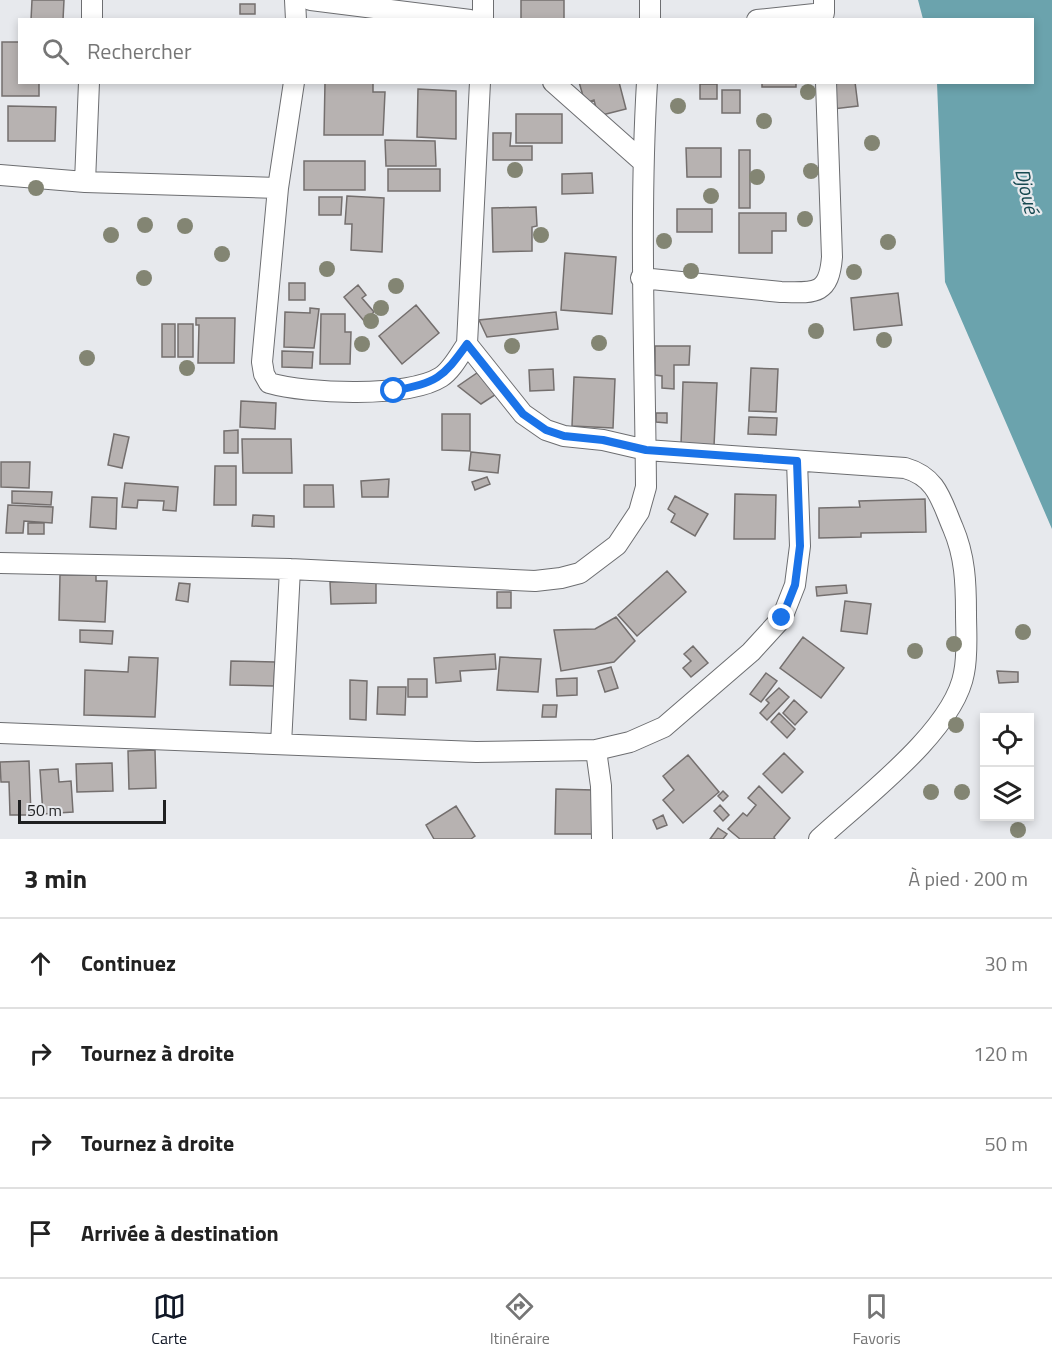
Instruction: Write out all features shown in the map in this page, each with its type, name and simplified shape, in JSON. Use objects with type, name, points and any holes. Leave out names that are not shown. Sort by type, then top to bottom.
[{"type":"street","points":[[92,0],[92,18]]},
{"type":"street","points":[[295,0],[296,18]]},
{"type":"street","points":[[311,0],[454,18]]},
{"type":"street","points":[[483,0],[483,18]]},
{"type":"street","points":[[650,0],[650,18]]},
{"type":"street","points":[[773,18],[824,11]]},
{"type":"street","points":[[86,182],[89,84]]},
{"type":"street","points":[[294,84],[278,188],[262,362],[264,374],[269,383],[298,389],[394,391],[424,385],[443,376],[467,344],[480,84]]},
{"type":"street","points":[[555,84],[642,161]]},
{"type":"street","points":[[0,563],[290,569],[535,580],[580,573],[617,545],[639,512],[646,487],[641,278],[642,161],[647,84]]},
{"type":"street","points":[[641,278],[803,293],[820,288],[830,278],[832,257],[826,84]]},
{"type":"street","points":[[0,175],[86,182],[278,188]]},
{"type":"street","points":[[467,344],[523,414],[546,430],[564,436],[603,440],[646,450],[894,467],[922,472],[931,481],[963,551],[966,591],[964,674],[950,707],[929,738],[819,839]]},
{"type":"street","points":[[0,733],[476,752],[596,750],[630,742],[664,727],[751,652],[782,618],[795,585],[800,546],[797,461]]},
{"type":"street","points":[[281,744],[290,569]]},
{"type":"street","points":[[596,750],[601,786],[602,839]]},
{"type":"water","name":"Djoué","points":[[918,0],[1052,0],[1052,529],[945,282],[937,84],[1034,84],[1034,18],[923,18]]},
{"type":"building","points":[[32,0],[64,0],[63,18],[31,18]]},
{"type":"building","points":[[521,0],[564,0],[564,18],[521,18]]},
{"type":"building","points":[[240,4],[255,4],[255,14],[240,14]]},
{"type":"building","points":[[2,42],[18,42],[18,84],[39,84],[39,96],[2,96]]},
{"type":"building","points":[[325,84],[373,84],[373,92],[385,92],[383,135],[324,135]]},
{"type":"building","points":[[580,84],[620,84],[626,109],[598,116],[594,100],[585,103]]},
{"type":"building","points":[[700,84],[717,84],[717,99],[700,99]]},
{"type":"building","points":[[762,84],[796,84],[796,87],[762,87]]},
{"type":"building","points":[[830,84],[855,84],[858,106],[833,109]]},
{"type":"building","points":[[418,89],[456,91],[456,139],[417,137]]},
{"type":"building","points":[[722,90],[740,90],[740,113],[722,113]]},
{"type":"building","points":[[8,106],[56,107],[55,141],[8,141]]},
{"type":"building","points":[[516,114],[562,114],[562,143],[516,143]]},
{"type":"building","points":[[493,133],[511,133],[510,146],[532,146],[532,160],[493,160]]},
{"type":"building","points":[[385,140],[435,141],[436,166],[386,166]]},
{"type":"building","points":[[686,148],[721,148],[721,177],[687,177]]},
{"type":"building","points":[[739,150],[750,150],[750,208],[739,208]]},
{"type":"building","points":[[304,161],[365,161],[365,190],[304,190]]},
{"type":"building","points":[[388,169],[440,169],[440,191],[388,191]]},
{"type":"building","points":[[592,173],[593,193],[562,194],[562,174]]},
{"type":"building","points":[[347,196],[384,198],[382,252],[351,250],[352,224],[345,224]]},
{"type":"building","points":[[319,197],[342,197],[341,215],[319,215]]},
{"type":"building","points":[[536,207],[537,226],[532,227],[532,251],[493,252],[492,208]]},
{"type":"building","points":[[677,209],[712,209],[712,232],[677,232]]},
{"type":"building","points":[[739,213],[786,213],[786,231],[772,231],[772,253],[739,253]]},
{"type":"building","points":[[565,253],[616,257],[612,314],[561,310]]},
{"type":"building","points":[[289,283],[305,283],[305,300],[289,300]]},
{"type":"building","points":[[358,285],[366,295],[362,298],[374,312],[364,321],[344,297]]},
{"type":"building","points":[[898,293],[902,325],[854,330],[851,298]]},
{"type":"building","points":[[416,305],[439,333],[402,364],[379,336]]},
{"type":"building","points":[[310,308],[319,309],[314,348],[284,347],[285,312],[310,313]]},
{"type":"building","points":[[556,312],[558,329],[487,337],[479,320]]},
{"type":"building","points":[[321,314],[345,314],[345,332],[351,332],[350,364],[320,364]]},
{"type":"building","points":[[196,318],[235,318],[234,363],[198,363],[199,325],[196,325]]},
{"type":"building","points":[[162,324],[175,324],[175,357],[162,357]]},
{"type":"building","points":[[178,324],[193,324],[193,357],[178,357]]},
{"type":"building","points":[[655,346],[690,346],[689,365],[674,365],[674,389],[662,388],[662,376],[655,375]]},
{"type":"building","points":[[282,351],[313,352],[312,368],[282,367]]},
{"type":"building","points":[[751,368],[778,369],[776,412],[749,411]]},
{"type":"building","points":[[553,369],[554,390],[530,391],[529,370]]},
{"type":"building","points":[[477,373],[498,393],[481,404],[458,386]]},
{"type":"building","points":[[574,377],[615,379],[613,428],[572,426]]},
{"type":"building","points":[[683,382],[717,383],[714,446],[681,445]]},
{"type":"building","points":[[241,401],[276,403],[275,429],[240,427]]},
{"type":"building","points":[[656,413],[667,413],[667,423],[656,422]]},
{"type":"building","points":[[442,414],[470,414],[470,451],[442,450]]},
{"type":"building","points":[[749,417],[777,418],[776,435],[748,434]]},
{"type":"building","points":[[238,430],[238,453],[224,453],[224,431]]},
{"type":"building","points":[[114,434],[129,437],[122,468],[108,465]]},
{"type":"building","points":[[242,439],[291,439],[292,473],[243,473]]},
{"type":"building","points":[[471,452],[500,455],[498,473],[469,470]]},
{"type":"building","points":[[1,462],[30,462],[29,488],[1,487]]},
{"type":"building","points":[[215,466],[236,466],[236,505],[214,505]]},
{"type":"building","points":[[487,477],[490,484],[475,490],[472,482]]},
{"type":"building","points":[[389,479],[388,497],[362,497],[361,481]]},
{"type":"building","points":[[125,483],[178,487],[176,511],[163,510],[164,501],[138,500],[137,508],[122,507]]},
{"type":"building","points":[[304,485],[333,485],[334,507],[304,507]]},
{"type":"building","points":[[12,491],[52,492],[51,505],[12,503]]},
{"type":"building","points":[[735,494],[776,495],[775,539],[734,539]]},
{"type":"building","points":[[675,496],[708,514],[695,536],[671,522],[675,514],[668,509]]},
{"type":"building","points":[[92,497],[117,498],[116,529],[90,527]]},
{"type":"building","points":[[925,499],[926,532],[861,533],[861,537],[819,538],[819,508],[860,507],[859,501]]},
{"type":"building","points":[[8,505],[53,507],[52,523],[24,521],[23,533],[6,533]]},
{"type":"building","points":[[253,515],[274,516],[274,527],[252,526]]},
{"type":"building","points":[[28,523],[44,523],[44,534],[28,534]]},
{"type":"building","points":[[667,571],[686,592],[637,636],[618,615]]},
{"type":"building","points":[[60,575],[96,575],[96,581],[107,581],[105,622],[59,620]]},
{"type":"building","points":[[376,581],[376,603],[331,604],[330,582]]},
{"type":"building","points":[[179,583],[190,584],[188,602],[176,600]]},
{"type":"building","points":[[846,585],[847,593],[817,596],[816,587]]},
{"type":"building","points":[[497,592],[511,592],[511,608],[497,608]]},
{"type":"building","points":[[845,601],[871,604],[867,634],[841,631]]},
{"type":"building","points":[[616,617],[635,641],[614,662],[561,671],[554,630],[595,629]]},
{"type":"building","points":[[80,630],[113,631],[112,644],[80,642]]},
{"type":"building","points":[[803,637],[844,668],[821,698],[780,668]]},
{"type":"building","points":[[693,646],[708,663],[691,677],[683,668],[691,661],[684,654]]},
{"type":"building","points":[[495,654],[496,669],[460,671],[461,681],[436,683],[434,658]]},
{"type":"building","points":[[129,657],[158,658],[155,717],[84,715],[85,670],[128,672]]},
{"type":"building","points":[[500,657],[541,659],[538,692],[497,690]]},
{"type":"building","points":[[231,661],[275,662],[274,686],[230,685]]},
{"type":"building","points":[[611,667],[618,688],[605,692],[598,671]]},
{"type":"building","points":[[997,671],[1018,672],[1018,682],[999,683]]},
{"type":"building","points":[[766,673],[777,681],[761,702],[750,694]]},
{"type":"building","points":[[577,678],[577,695],[557,696],[556,679]]},
{"type":"building","points":[[408,679],[427,679],[427,697],[408,697]]},
{"type":"building","points":[[350,680],[367,681],[366,720],[350,719]]},
{"type":"building","points":[[378,687],[406,687],[405,715],[377,714]]},
{"type":"building","points":[[779,688],[789,697],[767,720],[760,713],[769,703],[766,700]]},
{"type":"building","points":[[794,700],[807,712],[795,725],[783,713]]},
{"type":"building","points":[[543,705],[557,705],[556,717],[542,717]]},
{"type":"building","points":[[779,713],[795,729],[787,738],[771,722]]},
{"type":"building","points":[[155,750],[156,788],[129,789],[128,751]]},
{"type":"building","points":[[784,753],[803,772],[782,793],[763,774]]},
{"type":"building","points":[[688,755],[719,792],[683,823],[663,800],[674,790],[663,776]]},
{"type":"building","points":[[29,761],[31,815],[10,815],[9,782],[1,782],[0,762]]},
{"type":"building","points":[[112,763],[113,791],[77,792],[76,764]]},
{"type":"building","points":[[58,769],[59,782],[71,781],[73,812],[43,814],[40,770]]},
{"type":"building","points":[[759,786],[790,818],[774,837],[775,839],[740,839],[728,829],[743,813],[747,816],[756,805],[748,798]]},
{"type":"building","points":[[556,789],[593,790],[592,834],[555,834]]},
{"type":"building","points":[[723,791],[728,796],[723,801],[718,796]]},
{"type":"building","points":[[720,805],[729,815],[723,821],[714,811]]},
{"type":"building","points":[[456,806],[475,836],[471,839],[434,839],[426,825]]},
{"type":"building","points":[[663,815],[667,825],[657,829],[653,820]]},
{"type":"building","points":[[718,828],[727,834],[723,839],[710,839]]},
{"type":"route","points":[[394,391],[424,385],[443,376],[467,344],[523,414],[546,430],[564,436],[603,440],[646,450],[797,461],[800,546],[795,585],[782,618]]}]
